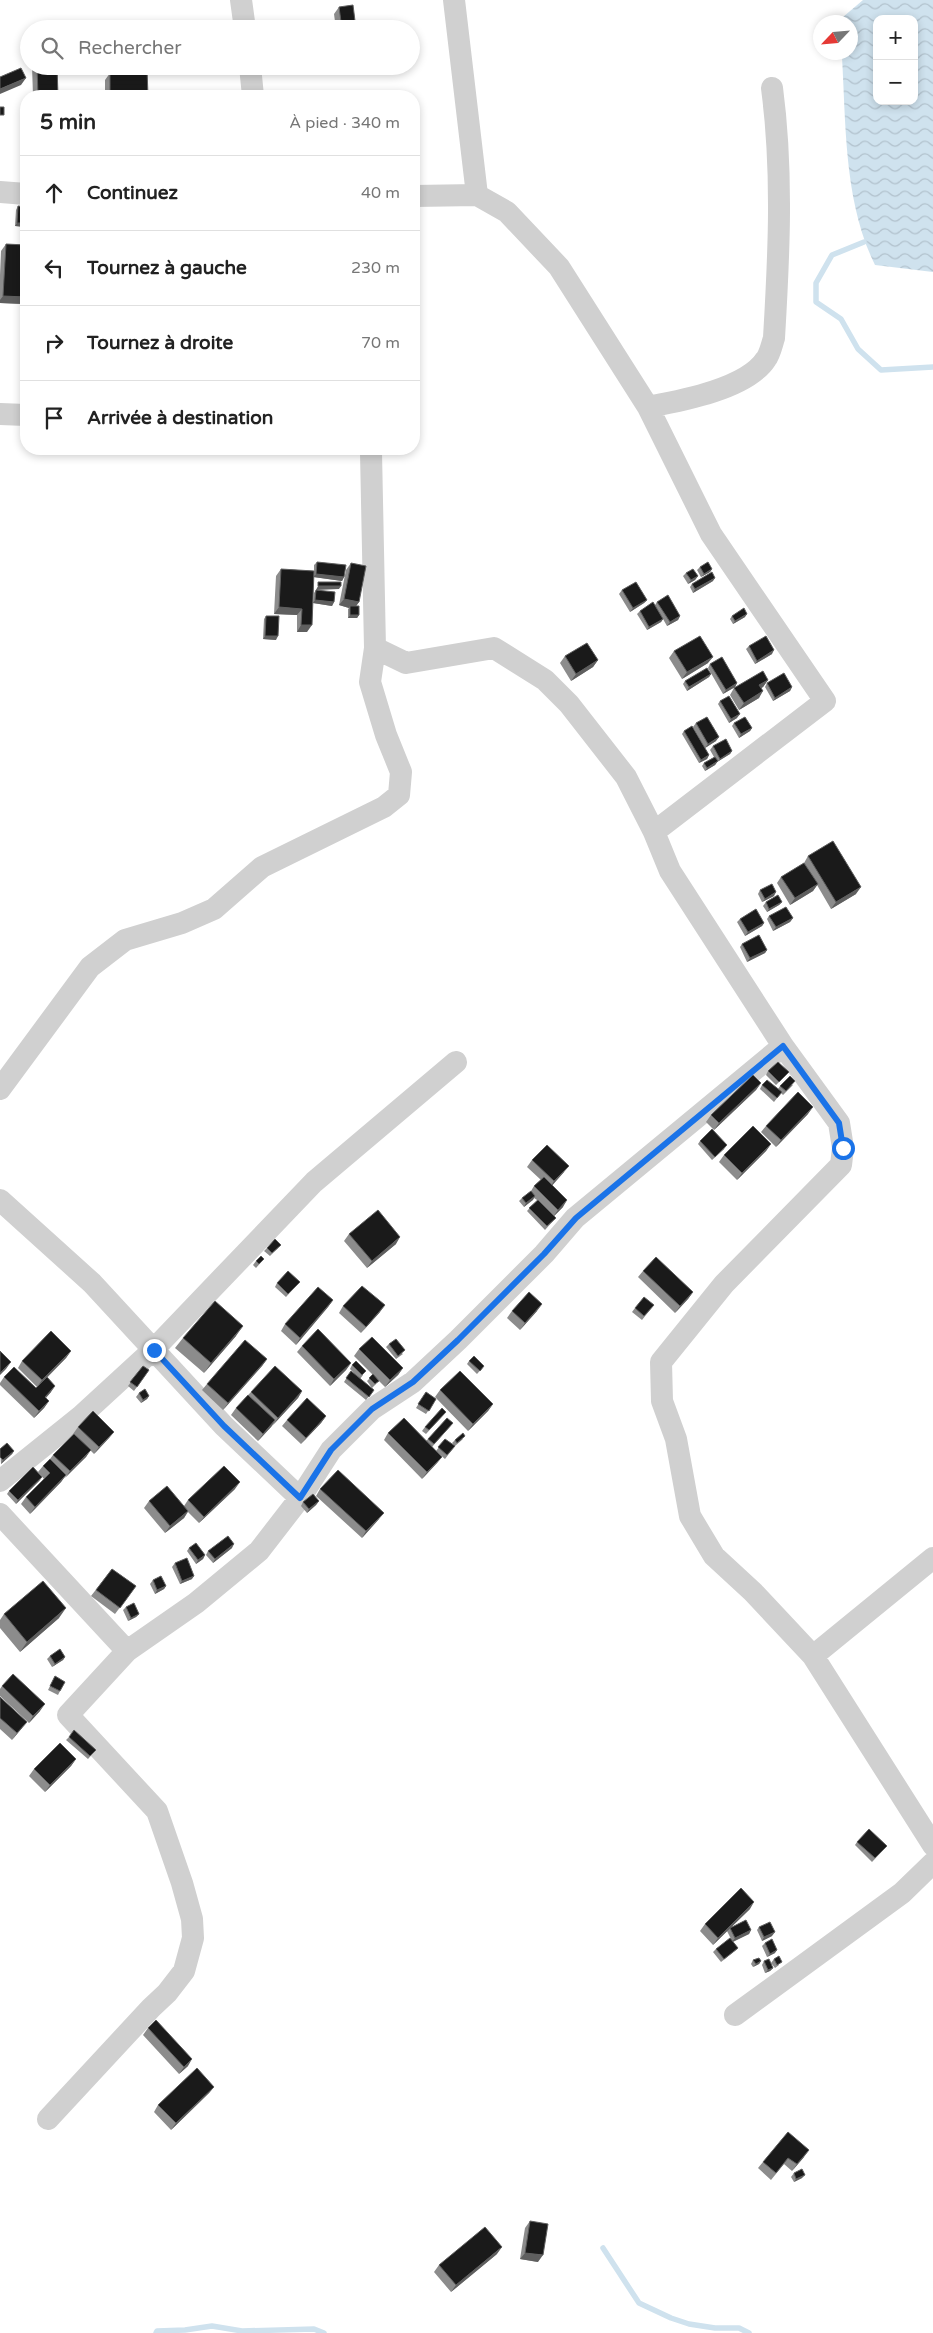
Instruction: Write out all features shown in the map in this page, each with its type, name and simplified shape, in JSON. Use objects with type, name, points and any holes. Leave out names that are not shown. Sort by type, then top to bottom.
[{"type":"street","points":[[241,0],[244,20]]},
{"type":"street","points":[[454,0],[477,195]]},
{"type":"street","points":[[251,75],[252,90]]},
{"type":"street","points":[[648,407],[686,400],[740,381],[756,372],[767,358],[774,338],[780,202],[772,88]]},
{"type":"street","points":[[0,192],[20,194]]},
{"type":"street","points":[[420,196],[477,195],[507,212],[559,267],[648,407],[711,534],[825,701],[654,832]]},
{"type":"street","points":[[0,414],[20,414]]},
{"type":"street","points":[[0,1089],[90,967],[111,951],[126,940],[182,923],[214,909],[262,867],[384,807],[399,795],[400,772],[386,735],[370,682],[375,648],[371,455]]},
{"type":"street","points":[[375,648],[406,663],[494,648],[545,680],[569,704],[626,777],[654,832],[670,871],[783,1046],[839,1123],[843,1148],[841,1164],[724,1284],[661,1362],[662,1401],[676,1439],[690,1516],[714,1556],[753,1592],[813,1656],[933,1845]]},
{"type":"street","points":[[48,2119],[167,1993],[184,1971],[193,1938],[192,1919],[157,1811],[68,1715],[127,1652],[196,1604],[259,1551],[300,1498],[331,1450],[372,1409],[413,1382],[458,1340],[544,1254],[576,1218],[783,1046]]},
{"type":"street","points":[[0,1481],[81,1416],[154,1350],[314,1182],[456,1062]]},
{"type":"street","points":[[0,1202],[92,1283],[224,1426],[300,1498]]},
{"type":"street","points":[[0,1514],[127,1652]]},
{"type":"street","points":[[813,1656],[933,1558]]},
{"type":"street","points":[[735,2015],[902,1893],[933,1863]]},
{"type":"water","points":[[863,0],[933,0],[933,272],[875,265],[857,216],[848,163],[842,60],[858,60],[858,15],[845,15]]},
{"type":"building","points":[[353,5],[355,20],[341,20],[339,7]]},
{"type":"building","points":[[20,68],[20,75],[24,75],[26,78],[0,89],[0,77]]},
{"type":"building","points":[[37,75],[57,75],[58,90],[38,90]]},
{"type":"building","points":[[110,75],[147,75],[148,90],[110,90]]},
{"type":"building","points":[[0,107],[4,107],[4,115],[0,115]]},
{"type":"building","points":[[18,206],[20,206],[20,223],[17,223]]},
{"type":"building","points":[[6,244],[20,245],[20,297],[3,296]]},
{"type":"building","points":[[317,562],[346,565],[344,577],[316,574]]},
{"type":"building","points":[[708,562],[712,569],[704,574],[700,567]]},
{"type":"building","points":[[351,563],[366,566],[359,602],[344,599]]},
{"type":"building","points":[[281,569],[314,571],[312,625],[301,625],[302,609],[279,607]]},
{"type":"building","points":[[693,569],[698,576],[691,580],[686,573]]},
{"type":"building","points":[[712,572],[715,578],[695,589],[692,584]]},
{"type":"building","points":[[318,582],[341,582],[341,586],[318,586]]},
{"type":"building","points":[[636,582],[647,600],[633,608],[622,590]]},
{"type":"building","points":[[316,590],[335,592],[334,602],[315,600]]},
{"type":"building","points":[[668,595],[680,616],[670,622],[657,602]]},
{"type":"building","points":[[653,602],[663,619],[649,627],[640,611]]},
{"type":"building","points":[[350,606],[359,606],[359,615],[350,615]]},
{"type":"building","points":[[744,608],[747,614],[735,621],[732,616]]},
{"type":"building","points":[[266,616],[279,616],[278,636],[265,636]]},
{"type":"building","points":[[700,636],[713,657],[687,672],[674,651]]},
{"type":"building","points":[[766,636],[774,650],[757,661],[749,646]]},
{"type":"building","points":[[587,643],[598,660],[576,674],[565,656]]},
{"type":"building","points":[[722,657],[737,683],[726,690],[710,664]]},
{"type":"building","points":[[707,668],[711,674],[689,687],[685,681]]},
{"type":"building","points":[[763,671],[768,680],[759,685],[763,691],[744,703],[734,688]]},
{"type":"building","points":[[784,673],[792,687],[775,698],[767,683]]},
{"type":"building","points":[[729,696],[740,714],[731,719],[720,701]]},
{"type":"building","points":[[707,717],[719,737],[708,744],[696,723]]},
{"type":"building","points":[[745,717],[752,728],[741,734],[734,723]]},
{"type":"building","points":[[692,726],[709,755],[701,760],[684,731]]},
{"type":"building","points":[[726,739],[732,751],[720,759],[713,746]]},
{"type":"building","points":[[715,757],[718,761],[707,768],[704,763]]},
{"type":"building","points":[[833,841],[861,887],[836,902],[808,856]]},
{"type":"building","points":[[804,863],[818,884],[795,898],[781,877]]},
{"type":"building","points":[[772,884],[776,892],[765,899],[760,890]]},
{"type":"building","points":[[778,895],[782,902],[769,909],[766,902]]},
{"type":"building","points":[[786,907],[793,918],[776,927],[769,916]]},
{"type":"building","points":[[756,909],[764,923],[748,932],[740,919]]},
{"type":"building","points":[[759,935],[767,950],[750,958],[742,944]]},
{"type":"building","points":[[778,1062],[789,1072],[779,1082],[768,1071]]},
{"type":"building","points":[[753,1075],[761,1083],[719,1123],[711,1115]]},
{"type":"building","points":[[790,1076],[795,1081],[786,1091],[780,1086]]},
{"type":"building","points":[[767,1080],[782,1092],[777,1098],[762,1085]]},
{"type":"building","points":[[798,1092],[813,1107],[781,1140],[766,1126]]},
{"type":"building","points":[[753,1126],[771,1144],[742,1173],[724,1155]]},
{"type":"building","points":[[712,1129],[727,1145],[715,1157],[700,1141]]},
{"type":"building","points":[[547,1145],[569,1166],[554,1181],[532,1160]]},
{"type":"building","points":[[544,1177],[567,1200],[558,1210],[534,1186]]},
{"type":"building","points":[[531,1191],[535,1196],[526,1203],[522,1198]]},
{"type":"building","points":[[538,1200],[556,1218],[547,1226],[529,1208]]},
{"type":"building","points":[[378,1210],[400,1237],[372,1261],[349,1234]]},
{"type":"building","points":[[275,1239],[281,1245],[272,1253],[267,1248]]},
{"type":"building","points":[[261,1256],[264,1259],[259,1264],[256,1261]]},
{"type":"building","points":[[656,1257],[693,1292],[680,1306],[643,1271]]},
{"type":"building","points":[[288,1271],[300,1282],[288,1294],[277,1283]]},
{"type":"building","points":[[362,1286],[385,1305],[366,1327],[343,1306]]},
{"type":"building","points":[[318,1287],[333,1300],[300,1338],[285,1324]]},
{"type":"building","points":[[529,1292],[542,1304],[525,1323],[512,1311]]},
{"type":"building","points":[[644,1297],[654,1305],[644,1316],[635,1308]]},
{"type":"building","points":[[215,1301],[243,1326],[211,1363],[183,1338]]},
{"type":"building","points":[[318,1329],[351,1363],[334,1379],[302,1346]]},
{"type":"building","points":[[51,1331],[71,1351],[42,1380],[22,1361]]},
{"type":"building","points":[[372,1337],[403,1368],[390,1380],[359,1349]]},
{"type":"building","points":[[396,1339],[405,1350],[398,1356],[389,1344]]},
{"type":"building","points":[[245,1340],[267,1359],[228,1403],[207,1384]]},
{"type":"building","points":[[0,1351],[11,1362],[0,1373]]},
{"type":"building","points":[[474,1356],[484,1366],[480,1371],[469,1361]]},
{"type":"building","points":[[356,1361],[366,1371],[362,1375],[352,1365]]},
{"type":"building","points":[[143,1366],[149,1370],[137,1387],[130,1382]]},
{"type":"building","points":[[275,1366],[302,1391],[278,1418],[251,1392]]},
{"type":"building","points":[[14,1367],[36,1388],[47,1377],[55,1386],[45,1397],[49,1401],[39,1411],[4,1377]]},
{"type":"building","points":[[351,1371],[374,1390],[369,1397],[346,1378]]},
{"type":"building","points":[[460,1371],[493,1404],[473,1424],[440,1390]]},
{"type":"building","points":[[373,1374],[379,1381],[375,1384],[369,1378]]},
{"type":"building","points":[[145,1389],[149,1396],[143,1400],[139,1393]]},
{"type":"building","points":[[426,1392],[436,1399],[429,1411],[418,1404]]},
{"type":"building","points":[[248,1395],[275,1420],[263,1434],[236,1408]]},
{"type":"building","points":[[307,1398],[326,1416],[306,1438],[287,1420]]},
{"type":"building","points":[[442,1408],[446,1412],[429,1430],[425,1427]]},
{"type":"building","points":[[93,1411],[114,1432],[99,1447],[78,1427]]},
{"type":"building","points":[[404,1418],[442,1457],[427,1472],[388,1433]]},
{"type":"building","points":[[447,1418],[453,1423],[434,1444],[428,1439]]},
{"type":"building","points":[[463,1433],[465,1436],[457,1443],[455,1440]]},
{"type":"building","points":[[74,1434],[91,1450],[70,1471],[53,1455]]},
{"type":"building","points":[[445,1439],[455,1446],[447,1455],[438,1447]]},
{"type":"building","points":[[7,1443],[14,1451],[3,1460],[0,1457],[0,1449]]},
{"type":"building","points":[[50,1459],[66,1475],[35,1507],[26,1497],[50,1473],[43,1466]]},
{"type":"building","points":[[224,1466],[240,1482],[204,1517],[188,1500]]},
{"type":"building","points":[[33,1467],[42,1477],[18,1500],[9,1491]]},
{"type":"building","points":[[338,1470],[384,1513],[366,1531],[320,1489]]},
{"type":"building","points":[[167,1486],[188,1511],[170,1526],[149,1501]]},
{"type":"building","points":[[313,1494],[319,1501],[309,1509],[303,1502]]},
{"type":"building","points":[[228,1536],[234,1544],[215,1559],[208,1551]]},
{"type":"building","points":[[196,1543],[205,1555],[198,1560],[189,1548]]},
{"type":"building","points":[[187,1558],[194,1576],[182,1581],[175,1563]]},
{"type":"building","points":[[112,1569],[136,1586],[120,1608],[96,1590]]},
{"type":"building","points":[[161,1576],[166,1586],[157,1590],[153,1580]]},
{"type":"building","points":[[43,1581],[66,1608],[27,1642],[4,1614]]},
{"type":"building","points":[[134,1603],[139,1614],[131,1618],[126,1607]]},
{"type":"building","points":[[60,1649],[65,1657],[55,1664],[50,1656]]},
{"type":"building","points":[[13,1674],[45,1704],[33,1716],[2,1686]]},
{"type":"building","points":[[55,1676],[65,1682],[60,1691],[50,1686]]},
{"type":"building","points":[[0,1697],[27,1722],[17,1733],[0,1718]]},
{"type":"building","points":[[74,1730],[96,1750],[90,1756],[69,1737]]},
{"type":"building","points":[[60,1743],[76,1759],[50,1785],[34,1769]]},
{"type":"building","points":[[869,1829],[887,1846],[875,1858],[857,1842]]},
{"type":"building","points":[[741,1888],[754,1902],[718,1938],[705,1924]]},
{"type":"building","points":[[746,1920],[751,1930],[735,1938],[730,1928]]},
{"type":"building","points":[[770,1922],[775,1932],[764,1937],[759,1927]]},
{"type":"building","points":[[730,1938],[738,1948],[724,1959],[716,1949]]},
{"type":"building","points":[[772,1939],[777,1950],[770,1954],[765,1943]]},
{"type":"building","points":[[779,1956],[782,1962],[777,1965],[774,1959]]},
{"type":"building","points":[[759,1958],[761,1961],[756,1964],[753,1960]]},
{"type":"building","points":[[769,1959],[773,1968],[768,1970],[764,1961]]},
{"type":"building","points":[[156,2020],[192,2059],[184,2067],[148,2028]]},
{"type":"building","points":[[197,2068],[214,2087],[176,2123],[158,2105]]},
{"type":"building","points":[[788,2132],[809,2150],[797,2164],[788,2158],[776,2173],[763,2162]]},
{"type":"building","points":[[802,2169],[805,2175],[796,2179],[794,2173]]},
{"type":"building","points":[[530,2221],[548,2224],[543,2255],[525,2253]]},
{"type":"building","points":[[485,2227],[502,2247],[456,2285],[439,2265]]},
{"type":"waterway","points":[[864,242],[832,255],[816,283],[816,302],[841,319],[858,349],[881,370],[933,367]]},
{"type":"waterway","points":[[603,2248],[639,2303],[689,2324],[715,2328],[739,2328],[749,2333]]},
{"type":"waterway","points":[[156,2333],[157,2331],[185,2330],[212,2326],[242,2331],[314,2329],[324,2333]]},
{"type":"route","points":[[154,1350],[224,1426],[300,1498],[331,1450],[372,1409],[413,1382],[458,1340],[544,1254],[576,1218],[783,1046],[809,1079],[839,1123],[843,1148]]}]
